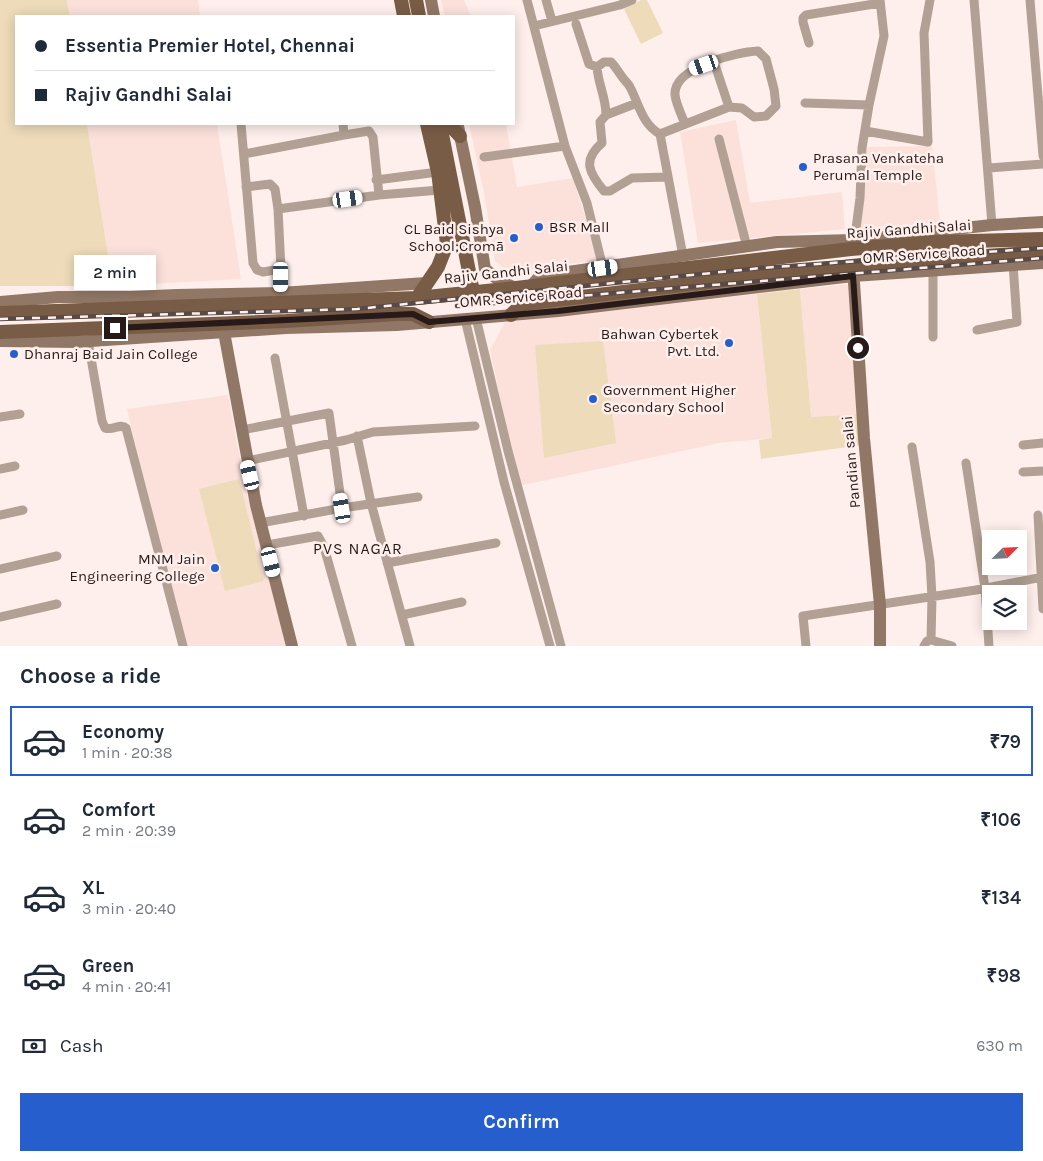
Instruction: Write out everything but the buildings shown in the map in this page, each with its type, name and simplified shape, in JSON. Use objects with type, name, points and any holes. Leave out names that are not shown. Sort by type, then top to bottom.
[{"type":"main road","points":[[401,0],[404,15]]},
{"type":"main road","points":[[416,0],[419,15]]},
{"type":"main road","points":[[417,298],[438,267],[446,244],[431,173],[427,125]]},
{"type":"main road","points":[[440,125],[473,292]]},
{"type":"main road","name":"Rajiv Gandhi Salai","points":[[0,314],[417,298],[824,252],[854,244],[1043,239]]},
{"type":"main road","points":[[824,252],[824,269]]},
{"type":"main road","points":[[510,315],[522,304],[767,275],[824,269],[853,271],[1039,257]]},
{"type":"main road","points":[[0,332],[224,327],[413,314],[429,322]]},
{"type":"street","points":[[431,0],[434,15]]},
{"type":"street","points":[[527,0],[565,146],[587,203],[603,268]]},
{"type":"street","points":[[546,0],[552,21]]},
{"type":"street","points":[[534,26],[620,5],[632,0]]},
{"type":"street","points":[[865,131],[928,142],[924,33],[930,0]]},
{"type":"street","points":[[974,0],[974,18],[989,168],[992,225]]},
{"type":"street","points":[[1030,0],[1043,156]]},
{"type":"street","points":[[809,42],[803,22],[803,18],[806,15],[880,2],[884,36],[862,148],[860,198],[854,244]]},
{"type":"street","points":[[576,24],[589,64],[597,67]]},
{"type":"street","points":[[597,67],[604,62],[611,62],[629,84],[650,129],[660,134],[729,108],[742,108],[754,118],[766,116],[776,106],[774,89],[766,59],[758,51],[744,52],[694,68],[678,84],[675,95],[685,124]]},
{"type":"street","points":[[714,62],[729,108]]},
{"type":"street","points":[[597,67],[598,78],[606,101],[606,114]]},
{"type":"street","points":[[638,103],[606,114],[600,122],[602,143],[590,157],[588,165],[604,191],[610,191],[632,178],[668,177]]},
{"type":"street","points":[[805,103],[869,105]]},
{"type":"street","points":[[241,125],[253,263],[257,270],[263,272],[281,269]]},
{"type":"street","points":[[343,125],[344,135]]},
{"type":"street","points":[[459,130],[485,269],[501,282],[516,288]]},
{"type":"street","points":[[244,154],[369,131],[373,136],[379,195]]},
{"type":"street","points":[[660,134],[683,256]]},
{"type":"street","points":[[719,139],[747,247]]},
{"type":"street","points":[[484,157],[565,146]]},
{"type":"street","points":[[989,168],[1043,164]]},
{"type":"street","points":[[376,180],[431,173]]},
{"type":"street","points":[[246,187],[270,184],[275,189],[278,209],[281,293]]},
{"type":"street","points":[[278,209],[379,195],[434,191]]},
{"type":"street","points":[[531,286],[540,276],[776,242],[854,244],[992,225],[1043,222]]},
{"type":"street","name":"OMR Service Road","points":[[0,341],[88,341],[224,327],[286,328],[397,325],[711,294],[853,271],[933,270],[1013,264],[1039,257]]},
{"type":"street","points":[[978,330],[1017,322],[1013,264]]},
{"type":"street","points":[[933,270],[933,337]]},
{"type":"street","name":"Pandian salai","points":[[853,271],[864,438],[880,605],[880,646]]},
{"type":"street","points":[[0,302],[58,297],[281,293],[426,283]]},
{"type":"street","points":[[470,318],[504,482],[550,646]]},
{"type":"street","points":[[470,318],[511,460],[561,646]]},
{"type":"street","points":[[224,327],[247,461],[260,523],[292,646]]},
{"type":"street","points":[[88,341],[105,428],[121,426],[126,428],[183,646]]},
{"type":"street","points":[[275,358],[304,516]]},
{"type":"street","points":[[242,430],[329,413],[342,508]]},
{"type":"street","points":[[0,417],[20,414]]},
{"type":"street","points":[[247,461],[332,443],[373,432],[475,426]]},
{"type":"street","points":[[357,436],[371,503],[410,646]]},
{"type":"street","points":[[1023,445],[1043,443]]},
{"type":"street","points":[[912,447],[930,562],[932,597],[928,643],[952,646]]},
{"type":"street","points":[[966,463],[985,585]]},
{"type":"street","points":[[0,469],[15,466]]},
{"type":"street","points":[[1023,472],[1043,471]]},
{"type":"street","points":[[260,523],[371,503],[418,497]]},
{"type":"street","points":[[0,514],[24,510]]},
{"type":"street","points":[[1038,515],[1043,609]]},
{"type":"street","points":[[267,545],[318,536],[324,547],[352,646]]},
{"type":"street","points":[[387,563],[496,543]]},
{"type":"street","points":[[0,569],[57,556]]},
{"type":"street","points":[[1001,585],[1042,577]]},
{"type":"street","points":[[806,646],[803,616],[982,589]]},
{"type":"street","points":[[402,615],[462,602]]},
{"type":"street","points":[[0,617],[57,604]]},
{"type":"street","points":[[988,630],[989,646]]},
{"type":"shaded area","points":[[0,0],[67,0],[70,15],[15,15],[15,125],[87,125],[113,286],[0,286]]},
{"type":"shaded area","points":[[67,0],[198,0],[200,15],[70,15]]},
{"type":"shaded area","points":[[441,0],[464,0],[471,15],[445,15]]},
{"type":"shaded area","points":[[641,0],[647,0],[663,33],[641,44],[624,9]]},
{"type":"shaded area","points":[[736,120],[750,203],[842,192],[845,229],[698,243],[680,132]]},
{"type":"shaded area","points":[[87,125],[217,125],[241,279],[113,286]]},
{"type":"shaded area","name":"BSR Mall","points":[[469,125],[506,125],[517,187],[573,178],[599,260],[510,272],[495,262],[484,193]]},
{"type":"shaded area","points":[[932,146],[940,223],[860,228],[867,147]]},
{"type":"shaded area","points":[[850,284],[859,414],[811,417],[800,289]]},
{"type":"shaded area","points":[[800,289],[811,417],[859,414],[862,445],[761,459],[759,440],[772,438],[757,294]]},
{"type":"shaded area","name":"Government Higher Secondary School","points":[[757,294],[772,438],[719,443],[519,486],[490,350],[505,322]]},
{"type":"shaded area","points":[[603,341],[616,443],[544,458],[535,345]]},
{"type":"shaded area","name":"MNM Jain Engineering College","points":[[228,395],[246,490],[287,646],[182,646],[127,409]]},
{"type":"shaded area","points":[[239,479],[264,581],[225,591],[199,489]]},
{"type":"railway","points":[[0,319],[357,309],[761,268],[1043,248]]},
{"type":"railway","points":[[457,306],[1043,258]]},
{"type":"place","name":"Prasana Venkateha Perumal Temple","points":[[803,167]]},
{"type":"place","name":"BSR Mall","points":[[539,227]]},
{"type":"place","name":"CL Baid Sishya School;Cromā","points":[[514,238]]},
{"type":"place","name":"Bahwan Cybertek Pvt. Ltd.","points":[[729,343]]},
{"type":"place","name":"Dhanraj Baid Jain College","points":[[14,354]]},
{"type":"place","name":"Government Higher Secondary School","points":[[593,399]]},
{"type":"place","name":"MNM Jain Engineering College","points":[[215,568]]},
{"type":"district","name":"PVS NAGAR","points":[[358,548]]},
{"type":"route","points":[[115,328],[413,314],[429,322],[558,311],[853,276],[858,348]]}]
